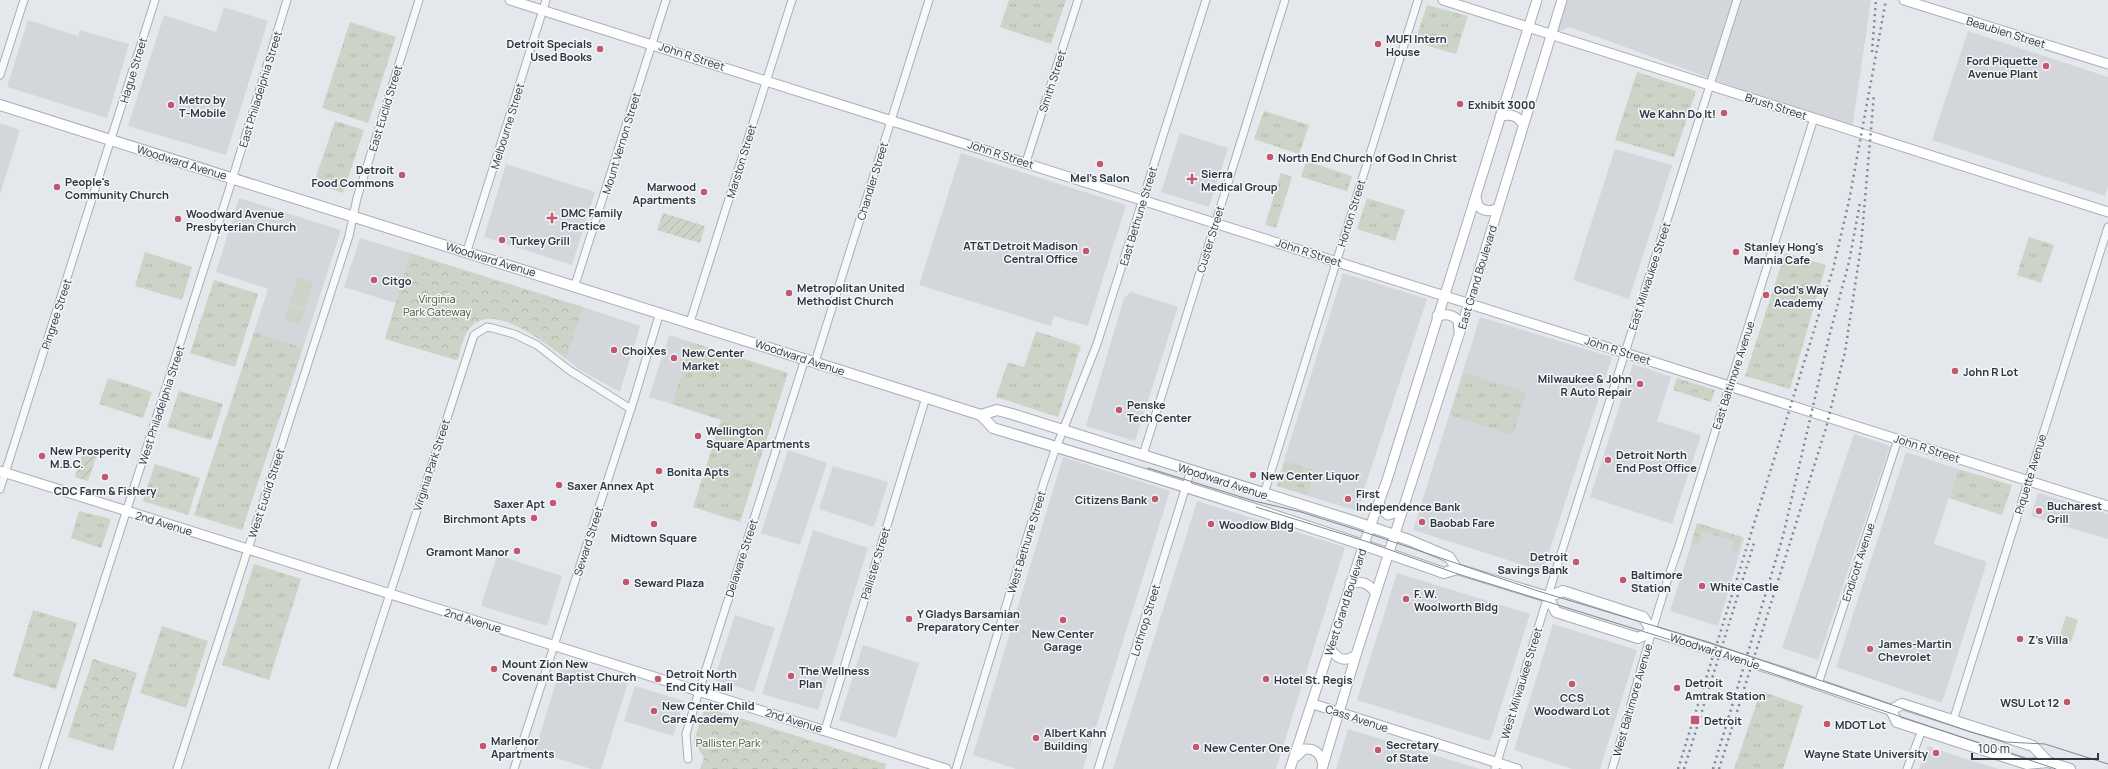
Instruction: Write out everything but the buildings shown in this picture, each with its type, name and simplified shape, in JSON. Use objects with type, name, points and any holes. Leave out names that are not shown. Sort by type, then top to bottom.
[{"type":"main road","name":"Woodward Avenue","points":[[0,104],[981,414],[997,410],[1370,526],[1449,557],[1457,569]]},
{"type":"main road","name":"Woodward Avenue","points":[[981,414],[992,428],[1056,446],[1364,544],[1444,573],[1457,569],[1548,597]]},
{"type":"main road","points":[[1563,591],[1643,617],[1652,631],[1638,638],[1556,612],[1548,597],[1563,591]]},
{"type":"main road","name":"Woodward Avenue","points":[[1652,631],[1818,684],[1891,710],[1897,722],[2027,764],[2048,765],[2070,769]]},
{"type":"main road","name":"Woodward Avenue","points":[[1891,710],[1902,704],[2033,746],[2048,765]]},
{"type":"street","points":[[0,75],[24,0]]},
{"type":"street","name":"Hague Street","points":[[112,140],[155,0]]},
{"type":"street","name":"East Philadelphia Street","points":[[232,178],[287,0]]},
{"type":"street","name":"East Euclid Street","points":[[353,216],[419,0]]},
{"type":"street","name":"John R Street","points":[[510,0],[1469,302],[2108,506]]},
{"type":"street","name":"Melbourne Street","points":[[467,251],[546,0]]},
{"type":"street","name":"Mount Vernon Street","points":[[575,285],[666,0]]},
{"type":"street","name":"Marston Street","points":[[690,322],[792,0]]},
{"type":"street","name":"Chandler Street","points":[[816,362],[929,0]]},
{"type":"street","name":"Smith Street","points":[[1026,162],[1078,0]]},
{"type":"street","name":"East Bethune Street","points":[[1063,430],[1097,344],[1206,0]]},
{"type":"street","name":"Custer Street","points":[[1143,455],[1285,0]]},
{"type":"street","name":"Horton Street","points":[[1264,494],[1418,0]]},
{"type":"street","name":"Brush Street","points":[[1443,0],[2108,212]]},
{"type":"street","points":[[1370,526],[1379,503],[1537,0]]},
{"type":"street","name":"East Grand Boulevard","points":[[1389,553],[1460,332],[1562,0]]},
{"type":"street","name":"East Milwaukee Street","points":[[1548,597],[1737,0]]},
{"type":"street","name":"Beaubien Street","points":[[1904,0],[2108,64]]},
{"type":"street","points":[[1500,116],[1514,115],[1519,118],[1523,124]]},
{"type":"street","name":"East Baltimore Avenue","points":[[1652,631],[1661,597],[1730,386],[1814,118]]},
{"type":"street","name":"Pingree Street","points":[[0,489],[3,472],[112,140]]},
{"type":"street","name":"West Philadelphia Street","points":[[44,769],[232,178]]},
{"type":"street","points":[[1477,191],[1476,201],[1482,210],[1493,211],[1498,208]]},
{"type":"street","name":"West Euclid Street","points":[[177,769],[348,236],[353,216]]},
{"type":"street","name":"Piquette Avenue","points":[[1954,720],[2108,227]]},
{"type":"street","name":"Seward Street","points":[[514,769],[660,312]]},
{"type":"street","points":[[1437,316],[1446,314],[1452,315],[1458,320],[1460,332]]},
{"type":"street","name":"Virginia Park Street","points":[[334,769],[470,342],[474,335],[480,330],[492,328],[529,340],[569,370],[630,409]]},
{"type":"street","name":"Delaware Street","points":[[688,759],[686,734],[805,358]]},
{"type":"street","name":"Pallister Street","points":[[825,730],[926,397]]},
{"type":"street","name":"West Bethune Street","points":[[956,769],[1056,446],[1063,430]]},
{"type":"street","name":"Endicott Avenue","points":[[1818,684],[1898,439]]},
{"type":"street","name":"Lothrop Street","points":[[1098,769],[1190,470]]},
{"type":"street","name":"2nd Avenue","points":[[3,472],[946,769]]},
{"type":"street","points":[[1379,503],[1382,510],[1388,515],[1402,511]]},
{"type":"street","name":"West Grand Boulevard","points":[[1290,769],[1295,759],[1350,583],[1370,526]]},
{"type":"street","points":[[1323,768],[1338,712],[1389,553]]},
{"type":"street","points":[[1350,583],[1363,582],[1371,586],[1376,593]]},
{"type":"street","name":"West Milwaukee Street","points":[[1496,766],[1548,597]]},
{"type":"street","name":"West Baltimore Avenue","points":[[1612,769],[1652,631]]},
{"type":"street","points":[[1330,648],[1335,656],[1343,660],[1349,659],[1356,655]]},
{"type":"street","name":"Cass Avenue","points":[[1312,704],[1496,766],[1517,769]]},
{"type":"street","points":[[1907,769],[1922,730]]},
{"type":"street","points":[[1295,759],[1300,751],[1309,748],[1318,752],[1323,768]]},
{"type":"shaded area","points":[[1563,0],[1871,0],[1852,130],[1570,27],[1551,34]]},
{"type":"shaded area","points":[[224,7],[268,21],[226,155],[128,126],[164,15],[216,32]]},
{"type":"shaded area","points":[[28,20],[78,36],[80,30],[129,44],[107,118],[7,87]]},
{"type":"shaded area","points":[[1968,31],[2108,77],[2108,186],[2105,196],[1932,140]]},
{"type":"shaded area","points":[[0,123],[20,130],[0,194]]},
{"type":"shaded area","name":"Sierra Medical Group","points":[[1180,133],[1228,148],[1209,207],[1161,192]]},
{"type":"shaded area","points":[[1615,149],[1672,165],[1629,299],[1573,280]]},
{"type":"shaded area","points":[[961,153],[1126,205],[1088,326],[1054,316],[1051,326],[919,285]]},
{"type":"shaded area","name":"DMC Family Practice","points":[[506,164],[595,192],[572,265],[484,237]]},
{"type":"shaded area","points":[[239,198],[341,230],[303,348],[254,332],[268,289],[216,272]]},
{"type":"shaded area","points":[[360,238],[410,253],[395,303],[344,287]]},
{"type":"shaded area","points":[[1343,273],[1427,299],[1357,511],[1276,486]]},
{"type":"shaded area","points":[[1131,292],[1178,307],[1135,441],[1086,426],[1124,298]]},
{"type":"shaded area","points":[[583,307],[640,326],[620,392],[580,370],[566,359]]},
{"type":"shaded area","points":[[1480,317],[1612,357],[1543,571],[1413,530]]},
{"type":"shaded area","name":"New Center Market","points":[[669,335],[691,342],[672,404],[649,397]]},
{"type":"shaded area","points":[[1633,364],[1671,377],[1657,421],[1701,435],[1672,524],[1590,497]]},
{"type":"shaded area","points":[[1854,434],[1890,446],[1818,660],[1782,648]]},
{"type":"shaded area","points":[[788,450],[827,463],[800,545],[761,533]]},
{"type":"shaded area","points":[[1906,452],[1958,469],[1934,544],[1987,562],[1942,703],[1836,667]]},
{"type":"shaded area","points":[[1063,457],[1170,491],[1083,769],[1016,769],[973,755]]},
{"type":"shaded area","points":[[833,466],[888,482],[874,527],[819,509]]},
{"type":"shaded area","points":[[2038,493],[2108,514],[2108,539],[2031,516]]},
{"type":"shaded area","points":[[1197,501],[1345,547],[1276,769],[1113,769]]},
{"type":"shaded area","points":[[1698,523],[1744,538],[1718,626],[1670,611]]},
{"type":"shaded area","name":"The Wellness Plan","points":[[813,530],[868,548],[818,710],[762,694]]},
{"type":"shaded area","points":[[497,555],[562,576],[547,626],[481,606]]},
{"type":"shaded area","points":[[1397,573],[1530,614],[1490,741],[1357,700]]},
{"type":"shaded area","points":[[735,615],[775,628],[754,692],[714,680]]},
{"type":"shaded area","name":"CCS Woodward Lot","points":[[1553,624],[1637,650],[1600,769],[1572,769],[1514,750]]},
{"type":"shaded area","points":[[863,645],[919,663],[896,738],[839,720]]},
{"type":"shaded area","points":[[562,663],[628,683],[601,769],[591,769],[535,751]]},
{"type":"shaded area","name":"New Center Child Care Academy","points":[[635,686],[684,701],[673,736],[624,721]]},
{"type":"shaded area","points":[[1348,729],[1480,769],[1336,769]]},
{"type":"shaded area","name":"Wayne State University","points":[[1928,746],[1966,759],[1999,769],[1919,769]]},
{"type":"green space","points":[[1009,0],[1066,0],[1051,44],[1000,27]]},
{"type":"green space","points":[[1427,5],[1468,16],[1456,54],[1415,42]]},
{"type":"green space","points":[[350,22],[396,37],[368,123],[322,108]]},
{"type":"green space","points":[[1637,72],[1696,91],[1674,157],[1615,140]]},
{"type":"green space","points":[[1264,111],[1309,125],[1299,154],[1254,139]]},
{"type":"green space","points":[[335,121],[364,130],[343,193],[314,183]]},
{"type":"green space","points":[[1306,161],[1352,176],[1347,191],[1301,177]]},
{"type":"green space","points":[[1281,173],[1292,177],[1276,228],[1265,225]]},
{"type":"green space","points":[[1367,198],[1405,210],[1395,241],[1357,229]]},
{"type":"green space","points":[[663,213],[705,226],[700,243],[657,230]]},
{"type":"green space","points":[[2029,237],[2054,245],[2041,283],[2017,275]]},
{"type":"green space","points":[[145,252],[192,267],[182,300],[135,286]]},
{"type":"green space","name":"Virginia Park Gateway","points":[[410,253],[583,307],[566,359],[521,328],[507,322],[494,319],[482,320],[469,329],[463,341],[458,359],[456,360],[385,339]]},
{"type":"green space","points":[[1785,253],[1826,265],[1790,389],[1745,376]]},
{"type":"green space","points":[[298,277],[313,283],[305,309],[289,304]]},
{"type":"green space","points":[[214,280],[258,294],[235,367],[190,353]]},
{"type":"green space","points":[[289,306],[305,311],[300,324],[284,319]]},
{"type":"green space","points":[[1036,331],[1081,346],[1058,417],[996,397],[1008,362],[1024,367]]},
{"type":"green space","points":[[254,332],[303,348],[242,530],[194,515]]},
{"type":"green space","points":[[691,342],[788,373],[740,522],[693,507],[721,420],[672,404]]},
{"type":"green space","points":[[1464,373],[1526,392],[1513,435],[1450,415]]},
{"type":"green space","points":[[108,378],[152,392],[143,418],[99,404]]},
{"type":"green space","points":[[1677,378],[1715,390],[1711,402],[1673,390]]},
{"type":"green space","points":[[179,391],[223,404],[211,440],[167,427]]},
{"type":"green space","points":[[85,448],[98,452],[88,481],[75,477]]},
{"type":"green space","points":[[1285,461],[1315,471],[1307,495],[1278,486]]},
{"type":"green space","points":[[155,464],[200,478],[188,515],[143,501]]},
{"type":"green space","points":[[1958,469],[2012,485],[2002,515],[1949,498]]},
{"type":"green space","points":[[79,511],[111,519],[101,548],[71,538]]},
{"type":"green space","points":[[1697,523],[1742,537],[1738,551],[1732,551],[1734,541],[1705,532],[1702,532],[1699,544],[1691,543]]},
{"type":"green space","points":[[254,564],[301,579],[269,680],[222,665]]},
{"type":"green space","points":[[33,610],[77,623],[56,689],[13,676]]},
{"type":"green space","points":[[2066,616],[2078,620],[2071,642],[2059,638]]},
{"type":"green space","points":[[162,626],[208,641],[186,708],[140,693]]},
{"type":"green space","points":[[93,659],[137,673],[120,728],[75,714]]},
{"type":"green space","points":[[1761,691],[1803,706],[1783,769],[1734,769]]},
{"type":"green space","name":"Pallister Park","points":[[705,707],[886,764],[885,769],[700,769],[704,758],[694,741]]},
{"type":"green space","points":[[75,714],[120,728],[113,751],[68,737]]},
{"type":"tram line","points":[[1148,468],[1254,501],[1301,512],[1538,591],[1708,642],[1971,732],[2006,742],[2045,744],[2108,764]]},
{"type":"tram line","points":[[1256,507],[1365,541],[1458,574],[1703,650],[2056,769]]},
{"type":"railway","points":[[1872,52],[1876,0]]},
{"type":"railway","points":[[1678,769],[1833,269],[1849,201],[1886,0]]},
{"type":"railway","points":[[1719,769],[1826,428],[1845,352],[1861,246],[1874,94]]},
{"type":"railway","points":[[1713,769],[1783,536],[1829,337],[1849,262],[1860,203]]},
{"type":"railway","points":[[1684,769],[1755,540]]},
{"type":"place","name":"MUFI Intern House","points":[[1378,44]]},
{"type":"place","name":"Detroit Specials Used Books","points":[[600,49]]},
{"type":"place","name":"Ford Piquette Avenue Plant","points":[[2046,66]]},
{"type":"place","name":"Exhibit 3000","points":[[1460,104]]},
{"type":"place","name":"Metro by T-Mobile","points":[[171,105]]},
{"type":"place","name":"We Kahn Do It!","points":[[1724,113]]},
{"type":"place","name":"North End Church of God In Christ","points":[[1270,157]]},
{"type":"place","name":"Mel's Salon","points":[[1100,164]]},
{"type":"place","name":"Detroit Food Commons","points":[[402,175]]},
{"type":"place","name":"Sierra Medical Group","points":[[1192,179]]},
{"type":"place","name":"People's Community Church","points":[[57,187]]},
{"type":"place","name":"Marwood Apartments","points":[[704,192]]},
{"type":"place","name":"DMC Family Practice","points":[[552,218]]},
{"type":"place","name":"Woodward Avenue Presbyterian Church","points":[[178,219]]},
{"type":"place","name":"Turkey Grill","points":[[502,240]]},
{"type":"place","name":"AT&T Detroit Madison Central Office","points":[[1086,251]]},
{"type":"place","name":"Stanley Hong's Mannia Cafe","points":[[1736,252]]},
{"type":"place","name":"Citgo","points":[[374,280]]},
{"type":"place","name":"Metropolitan United Methodist Church","points":[[789,293]]},
{"type":"place","name":"God's Way Academy","points":[[1766,295]]},
{"type":"place","name":"ChoiXes","points":[[614,350]]},
{"type":"place","name":"New Center Market","points":[[674,358]]},
{"type":"place","name":"John R Lot","points":[[1955,371]]},
{"type":"place","name":"Milwaukee & John R Auto Repair","points":[[1640,384]]},
{"type":"place","name":"Penske Tech Center","points":[[1119,410]]},
{"type":"place","name":"Wellington Square Apartments","points":[[698,436]]},
{"type":"place","name":"New Prosperity M.B.C.","points":[[42,456]]},
{"type":"place","name":"Detroit North End Post Office","points":[[1608,460]]},
{"type":"place","name":"Bonita Apts","points":[[659,471]]},
{"type":"place","name":"New Center Liquor","points":[[1253,475]]},
{"type":"place","name":"CDC Farm & Fishery","points":[[105,477]]},
{"type":"place","name":"Saxer Annex Apt","points":[[559,485]]},
{"type":"place","name":"Citizens Bank","points":[[1155,499]]},
{"type":"place","name":"First Independence Bank","points":[[1348,499]]},
{"type":"place","name":"Saxer Apt","points":[[553,503]]},
{"type":"place","name":"Bucharest Grill","points":[[2039,511]]},
{"type":"place","name":"Birchmont Apts","points":[[534,518]]},
{"type":"place","name":"Baobab Fare","points":[[1422,522]]},
{"type":"place","name":"Midtown Square","points":[[654,524]]},
{"type":"place","name":"Woodlow Bldg","points":[[1211,524]]},
{"type":"place","name":"Gramont Manor","points":[[517,551]]},
{"type":"place","name":"Detroit Savings Bank","points":[[1576,562]]},
{"type":"place","name":"Baltimore Station","points":[[1623,580]]},
{"type":"place","name":"Seward Plaza","points":[[626,582]]},
{"type":"place","name":"White Castle","points":[[1702,586]]},
{"type":"place","name":"F. W. Woolworth Bldg","points":[[1406,599]]},
{"type":"place","name":"Y Gladys Barsamian Preparatory Center","points":[[909,619]]},
{"type":"place","name":"New Center Garage","points":[[1063,620]]},
{"type":"place","name":"Z's Villa","points":[[2020,639]]},
{"type":"place","name":"James-Martin Chevrolet","points":[[1870,649]]},
{"type":"place","name":"Mount Zion New Covenant Baptist Church","points":[[494,669]]},
{"type":"place","name":"The Wellness Plan","points":[[791,676]]},
{"type":"place","name":"Detroit North End City Hall","points":[[658,679]]},
{"type":"place","name":"Hotel St. Regis","points":[[1266,679]]},
{"type":"place","name":"CCS Woodward Lot","points":[[1572,684]]},
{"type":"place","name":"Detroit Amtrak Station","points":[[1677,688]]},
{"type":"place","name":"WSU Lot 12","points":[[2067,702]]},
{"type":"place","name":"New Center Child Care Academy","points":[[654,711]]},
{"type":"place","name":"Detroit","points":[[1695,720]]},
{"type":"place","name":"MDOT Lot","points":[[1827,724]]},
{"type":"place","name":"Albert Kahn Building","points":[[1036,738]]},
{"type":"place","name":"Marlenor Apartments","points":[[483,746]]},
{"type":"place","name":"New Center One","points":[[1196,747]]},
{"type":"place","name":"Secretary of State","points":[[1378,750]]},
{"type":"place","name":"Wayne State University","points":[[1936,753]]}]
